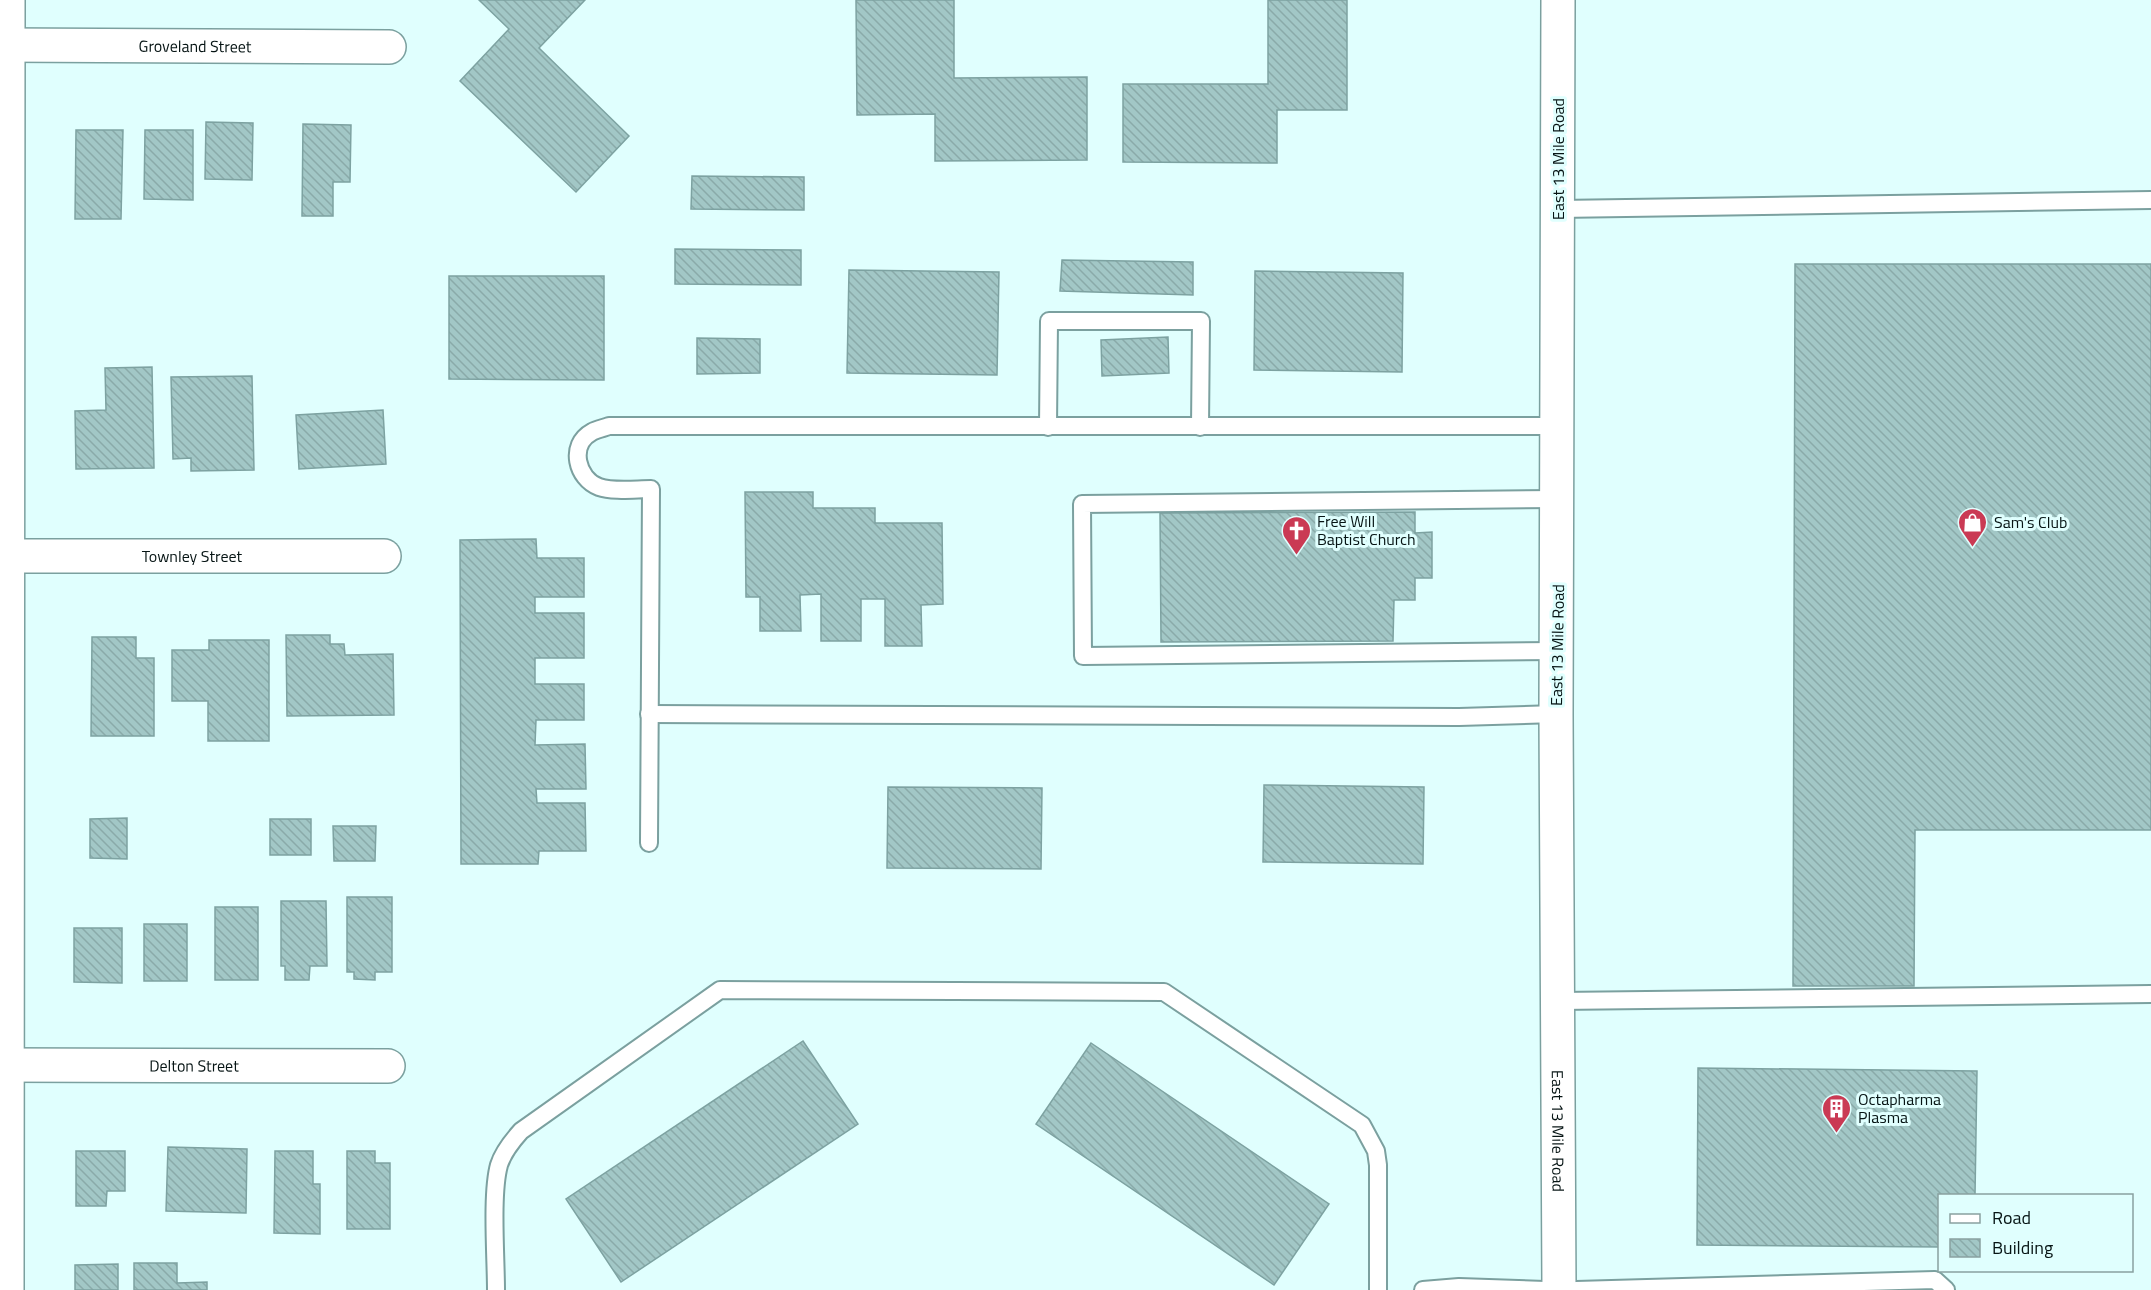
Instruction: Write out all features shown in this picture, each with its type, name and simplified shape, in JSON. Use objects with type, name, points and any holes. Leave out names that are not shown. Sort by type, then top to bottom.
[{"type":"street","points":[[7,1290],[3,1065],[4,45],[8,0]]},
{"type":"street","name":"East 13 Mile Road","points":[[1558,0],[1558,651],[1556,714],[1559,1290]]},
{"type":"street","name":"Groveland Street","points":[[4,45],[389,47]]},
{"type":"street","name":"Townley Street","points":[[4,556],[384,556]]},
{"type":"street","name":"Delton Street","points":[[3,1065],[388,1066]]},
{"type":"lane","points":[[1558,209],[2151,200]]},
{"type":"lane","points":[[1048,427],[1048,321],[1201,321],[1200,427]]},
{"type":"lane","points":[[649,843],[651,489],[601,488],[589,482],[580,472],[577,458],[581,444],[590,432],[609,426],[1558,426]]},
{"type":"lane","points":[[1558,499],[1082,504],[1083,656],[1558,651]]},
{"type":"lane","points":[[649,714],[1459,717],[1556,714]]},
{"type":"lane","points":[[496,1290],[496,1180],[502,1155],[513,1139],[521,1131],[720,990],[743,990],[1164,992],[1362,1125],[1376,1151],[1378,1165],[1378,1290]]},
{"type":"lane","points":[[1558,1000],[2151,994]]},
{"type":"lane","points":[[1576,1290],[1714,1288],[1935,1280],[1946,1290]]},
{"type":"lane","points":[[1423,1290],[1459,1287],[1545,1290]]},
{"type":"building","points":[[479,0],[585,0],[539,48],[629,136],[576,192],[460,81],[509,29]]},
{"type":"building","points":[[856,0],[954,0],[954,78],[1087,77],[1087,160],[935,161],[935,114],[857,115]]},
{"type":"building","points":[[1268,0],[1347,0],[1347,110],[1277,110],[1277,163],[1123,162],[1123,84],[1268,84]]},
{"type":"building","points":[[206,122],[253,123],[252,180],[205,179]]},
{"type":"building","points":[[303,124],[351,125],[350,182],[333,182],[333,216],[302,216]]},
{"type":"building","points":[[76,130],[123,130],[121,219],[75,219]]},
{"type":"building","points":[[145,130],[193,130],[193,200],[144,199]]},
{"type":"building","points":[[692,176],[804,177],[804,210],[691,209]]},
{"type":"building","points":[[675,249],[801,250],[801,285],[675,284]]},
{"type":"building","points":[[1062,260],[1193,262],[1193,295],[1060,291]]},
{"type":"building","name":"Sam's Club","points":[[1795,264],[2151,264],[2151,830],[1915,830],[1914,986],[1793,986]]},
{"type":"building","points":[[849,270],[999,272],[997,375],[847,373]]},
{"type":"building","points":[[1255,271],[1403,273],[1402,372],[1254,370]]},
{"type":"building","points":[[449,276],[604,276],[604,380],[449,379]]},
{"type":"building","points":[[1168,337],[1169,373],[1102,376],[1101,340]]},
{"type":"building","points":[[697,338],[760,339],[760,373],[697,374]]},
{"type":"building","points":[[152,367],[154,468],[76,469],[75,411],[106,410],[105,368]]},
{"type":"building","points":[[252,376],[254,470],[191,471],[191,458],[173,459],[171,377]]},
{"type":"building","points":[[383,410],[386,464],[299,469],[296,415]]},
{"type":"building","points":[[745,492],[813,492],[813,508],[875,508],[875,523],[942,523],[943,604],[921,605],[922,646],[885,646],[885,599],[861,599],[861,641],[821,641],[821,594],[800,595],[801,631],[760,631],[760,597],[746,597]]},
{"type":"building","name":"Free Will Baptist Church","points":[[1415,512],[1415,533],[1432,532],[1432,578],[1415,578],[1415,600],[1394,600],[1393,641],[1161,642],[1160,513]]},
{"type":"building","points":[[536,539],[537,558],[584,558],[584,597],[535,597],[535,613],[584,613],[584,658],[535,658],[535,684],[584,684],[584,720],[536,720],[535,745],[585,744],[586,789],[536,789],[537,803],[585,803],[586,851],[539,851],[538,864],[461,864],[460,540]]},
{"type":"building","points":[[286,635],[330,635],[330,644],[344,644],[345,655],[393,654],[394,715],[287,716]]},
{"type":"building","points":[[92,637],[136,637],[136,658],[154,658],[154,736],[91,736]]},
{"type":"building","points":[[209,640],[269,640],[269,741],[208,741],[208,701],[172,701],[172,650],[209,650]]},
{"type":"building","points":[[1264,785],[1424,787],[1423,864],[1263,862]]},
{"type":"building","points":[[888,787],[1042,788],[1041,869],[887,868]]},
{"type":"building","points":[[127,818],[127,859],[90,858],[90,819]]},
{"type":"building","points":[[270,819],[311,819],[311,855],[270,855]]},
{"type":"building","points":[[333,826],[376,826],[375,861],[334,861]]},
{"type":"building","points":[[347,897],[392,897],[392,972],[375,972],[375,980],[354,979],[354,972],[347,972]]},
{"type":"building","points":[[281,901],[326,901],[327,966],[310,966],[309,980],[285,980],[285,966],[281,966]]},
{"type":"building","points":[[215,907],[258,907],[258,980],[215,980]]},
{"type":"building","points":[[144,924],[187,924],[187,981],[144,981]]},
{"type":"building","points":[[74,928],[122,928],[122,983],[74,982]]},
{"type":"building","points":[[803,1041],[858,1124],[621,1282],[566,1199]]},
{"type":"building","points":[[1091,1043],[1329,1204],[1274,1285],[1036,1124]]},
{"type":"building","name":"Octapharma Plasma","points":[[1698,1068],[1977,1071],[1975,1194],[1938,1194],[1938,1247],[1697,1245]]},
{"type":"building","points":[[168,1147],[247,1149],[246,1213],[166,1211]]},
{"type":"building","points":[[76,1151],[125,1151],[125,1191],[107,1191],[106,1206],[76,1206]]},
{"type":"building","points":[[275,1151],[313,1151],[313,1184],[320,1184],[320,1234],[274,1233]]},
{"type":"building","points":[[347,1151],[375,1151],[375,1163],[390,1163],[390,1229],[347,1229]]},
{"type":"building","points":[[134,1263],[177,1263],[177,1283],[207,1282],[207,1290],[134,1290]]},
{"type":"building","points":[[118,1264],[118,1290],[75,1290],[75,1265]]},
{"type":"place","name":"Sam's Club","points":[[1973,548]]},
{"type":"place","name":"Free Will Baptist Church","points":[[1296,556]]},
{"type":"place","name":"Octapharma Plasma","points":[[1837,1134]]}]
